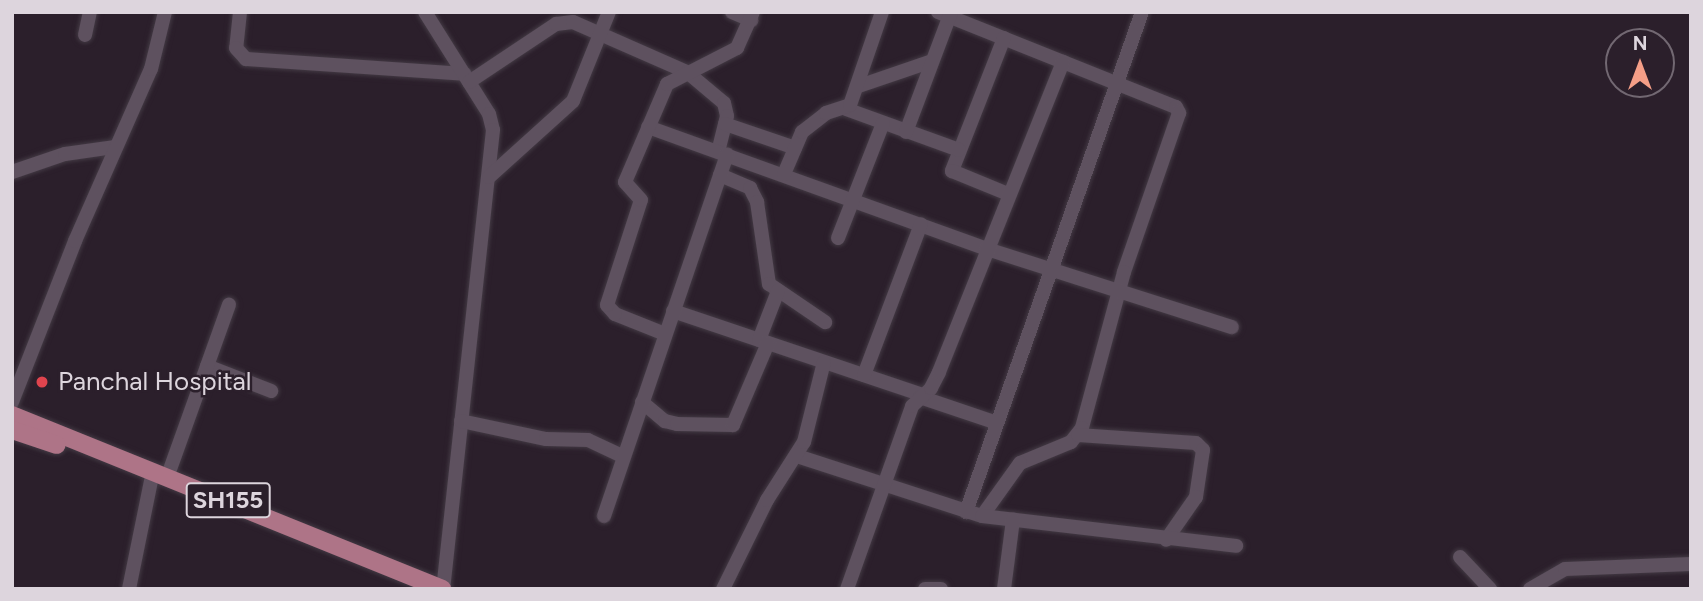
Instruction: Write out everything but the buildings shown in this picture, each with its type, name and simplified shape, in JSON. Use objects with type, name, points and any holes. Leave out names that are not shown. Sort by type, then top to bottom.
[{"type":"main road","name":"SH155","points":[[12,415],[443,589]]},
{"type":"main road","name":"SH155","points":[[12,430],[160,475],[425,589]]},
{"type":"street","points":[[85,35],[90,12]]},
{"type":"street","points":[[12,402],[114,147],[151,69],[165,12]]},
{"type":"street","points":[[240,12],[236,48],[246,59],[466,78],[564,20],[687,72],[724,103],[725,124],[720,175],[604,516]]},
{"type":"street","points":[[425,12],[489,114],[493,130],[443,589]]},
{"type":"street","points":[[489,177],[573,102],[609,12]]},
{"type":"street","points":[[665,334],[615,314],[607,305],[641,200],[625,182],[667,84],[737,48],[752,16],[732,12]]},
{"type":"street","points":[[846,109],[859,86],[882,12]]},
{"type":"street","points":[[966,512],[1142,12]]},
{"type":"street","points":[[906,132],[946,13],[1176,107],[1178,113],[1118,293],[1078,435]]},
{"type":"street","points":[[1004,38],[959,150],[954,174],[1008,194]]},
{"type":"street","points":[[859,86],[932,61]]},
{"type":"street","points":[[847,589],[912,405],[939,372],[1063,62]]},
{"type":"street","points":[[784,174],[802,132],[831,110],[846,109],[959,150]]},
{"type":"street","points":[[838,238],[883,123]]},
{"type":"street","points":[[725,124],[795,148]]},
{"type":"street","points":[[648,127],[987,249],[1118,293],[1232,327]]},
{"type":"street","points":[[12,172],[65,153],[114,147]]},
{"type":"street","points":[[720,175],[750,188],[764,236],[765,273],[769,284],[825,322]]},
{"type":"street","points":[[864,375],[921,224]]},
{"type":"street","points":[[642,402],[665,421],[677,424],[733,425],[778,291]]},
{"type":"street","points":[[129,589],[160,475],[207,366],[229,305]]},
{"type":"street","points":[[673,311],[997,423]]},
{"type":"street","points":[[723,589],[767,500],[797,457],[824,362]]},
{"type":"street","points":[[207,366],[271,391]]},
{"type":"street","points":[[461,421],[546,439],[589,440],[622,457]]},
{"type":"street","points":[[982,516],[1020,463],[1078,435],[1196,443],[1203,450],[1196,497],[1166,540]]},
{"type":"street","points":[[797,457],[982,516],[1166,540],[1236,546]]},
{"type":"street","points":[[1004,589],[1013,520]]},
{"type":"street","points":[[1460,557],[1490,589]]},
{"type":"street","points":[[1530,589],[1565,569],[1691,565]]},
{"type":"street","points":[[925,589],[941,589]]},
{"type":"place","name":"Panchal Hospital","points":[[42,382]]}]
